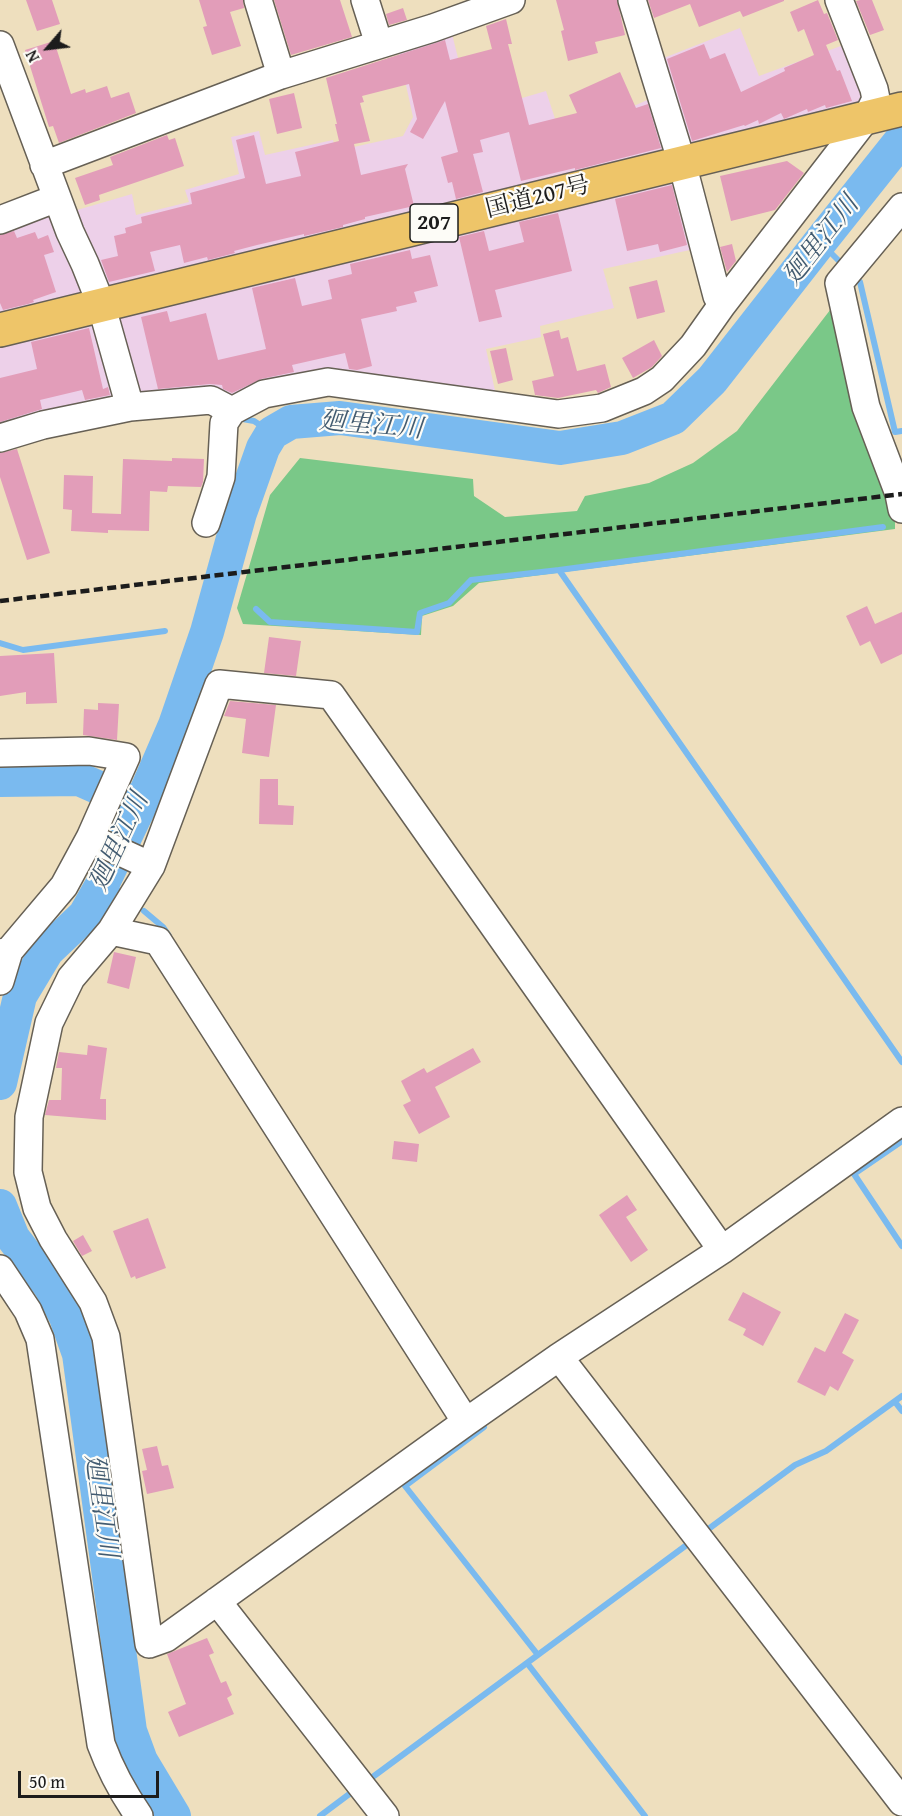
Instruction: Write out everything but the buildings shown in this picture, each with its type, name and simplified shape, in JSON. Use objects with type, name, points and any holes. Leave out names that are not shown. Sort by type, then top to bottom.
[{"type":"highway","name":"国道207号","points":[[0,330],[902,109]]},
{"type":"street","points":[[258,0],[281,75]]},
{"type":"street","points":[[365,0],[379,44]]},
{"type":"street","points":[[44,165],[281,75],[511,0]]},
{"type":"street","points":[[632,0],[682,163],[717,296],[723,305]]},
{"type":"street","points":[[228,417],[264,394],[328,382],[558,414],[602,408],[644,391],[662,379],[693,346],[867,117],[876,99],[874,88],[839,0]]},
{"type":"street","points":[[0,45],[70,232],[101,304],[130,407]]},
{"type":"street","points":[[0,220],[57,198]]},
{"type":"street","points":[[902,207],[839,283],[866,406],[899,494],[902,509]]},
{"type":"street","points":[[0,438],[43,425],[130,407],[211,400],[228,417]]},
{"type":"street","points":[[206,523],[221,477],[228,417]]},
{"type":"street","points":[[722,1250],[331,695],[219,684],[151,867],[111,931],[71,978],[49,1023],[29,1117],[28,1172],[37,1208],[53,1239],[93,1302],[106,1337],[149,1644],[166,1638],[473,1417],[559,1357],[722,1250],[902,1121]]},
{"type":"street","points":[[0,753],[89,751],[126,757],[90,838],[64,886],[4,952],[0,981]]},
{"type":"street","points":[[90,838],[151,867]]},
{"type":"street","points":[[111,931],[158,941],[473,1417]]},
{"type":"street","points":[[0,1269],[28,1311],[40,1339],[101,1744],[110,1770],[139,1816]]},
{"type":"street","points":[[559,1357],[902,1802]]},
{"type":"street","points":[[217,1601],[385,1816]]},
{"type":"shaded area","points":[[450,26],[468,98],[498,105],[546,91],[560,134],[594,124],[665,92],[656,61],[740,28],[759,76],[849,43],[869,99],[864,105],[0,319],[0,224],[55,203],[60,215],[132,194],[136,215],[189,202],[185,190],[239,174],[231,137],[259,131],[265,155],[333,140],[336,151],[403,136],[413,117],[397,44]]},
{"type":"shaded area","points":[[681,178],[699,248],[603,269],[614,308],[540,326],[541,337],[486,349],[497,400],[327,376],[228,410],[133,413],[0,445],[0,344]]},
{"type":"green space","points":[[837,301],[895,505],[895,529],[479,583],[453,606],[422,616],[421,635],[243,624],[237,608],[270,495],[300,458],[473,479],[474,496],[505,517],[577,511],[585,496],[649,483],[693,463],[737,431]]},
{"type":"waterway","name":"廻里江川","points":[[0,1083],[20,996],[47,951],[85,915],[140,806],[175,725],[207,632],[240,513],[263,448],[272,433],[291,422],[340,418],[560,448],[622,438],[673,418],[712,380],[902,139]]},
{"type":"waterway","points":[[820,242],[844,266]]},
{"type":"waterway","points":[[854,275],[860,282],[895,432],[902,431]]},
{"type":"waterway","points":[[237,418],[254,421],[272,433]]},
{"type":"waterway","points":[[559,570],[883,527]]},
{"type":"waterway","points":[[256,609],[270,622],[417,632],[420,613],[449,603],[471,580],[559,570],[902,1062]]},
{"type":"waterway","points":[[0,643],[23,650],[165,631]]},
{"type":"waterway","points":[[0,780],[79,779],[140,806]]},
{"type":"waterway","points":[[102,885],[118,890]]},
{"type":"waterway","points":[[144,911],[163,927],[169,936]]},
{"type":"waterway","points":[[902,1141],[854,1174],[902,1246]]},
{"type":"waterway","name":"廻里江川","points":[[0,1206],[13,1238],[50,1286],[66,1317],[79,1354],[130,1731],[141,1761],[174,1816]]},
{"type":"waterway","points":[[703,1533],[795,1465],[826,1451],[902,1396]]},
{"type":"waterway","points":[[895,1402],[902,1411]]},
{"type":"waterway","points":[[480,1422],[484,1427],[405,1486],[538,1655]]},
{"type":"waterway","points":[[374,1776],[692,1541]]},
{"type":"waterway","points":[[527,1663],[645,1816]]},
{"type":"waterway","points":[[320,1816],[352,1792]]},
{"type":"railway","points":[[0,601],[902,494]]}]
